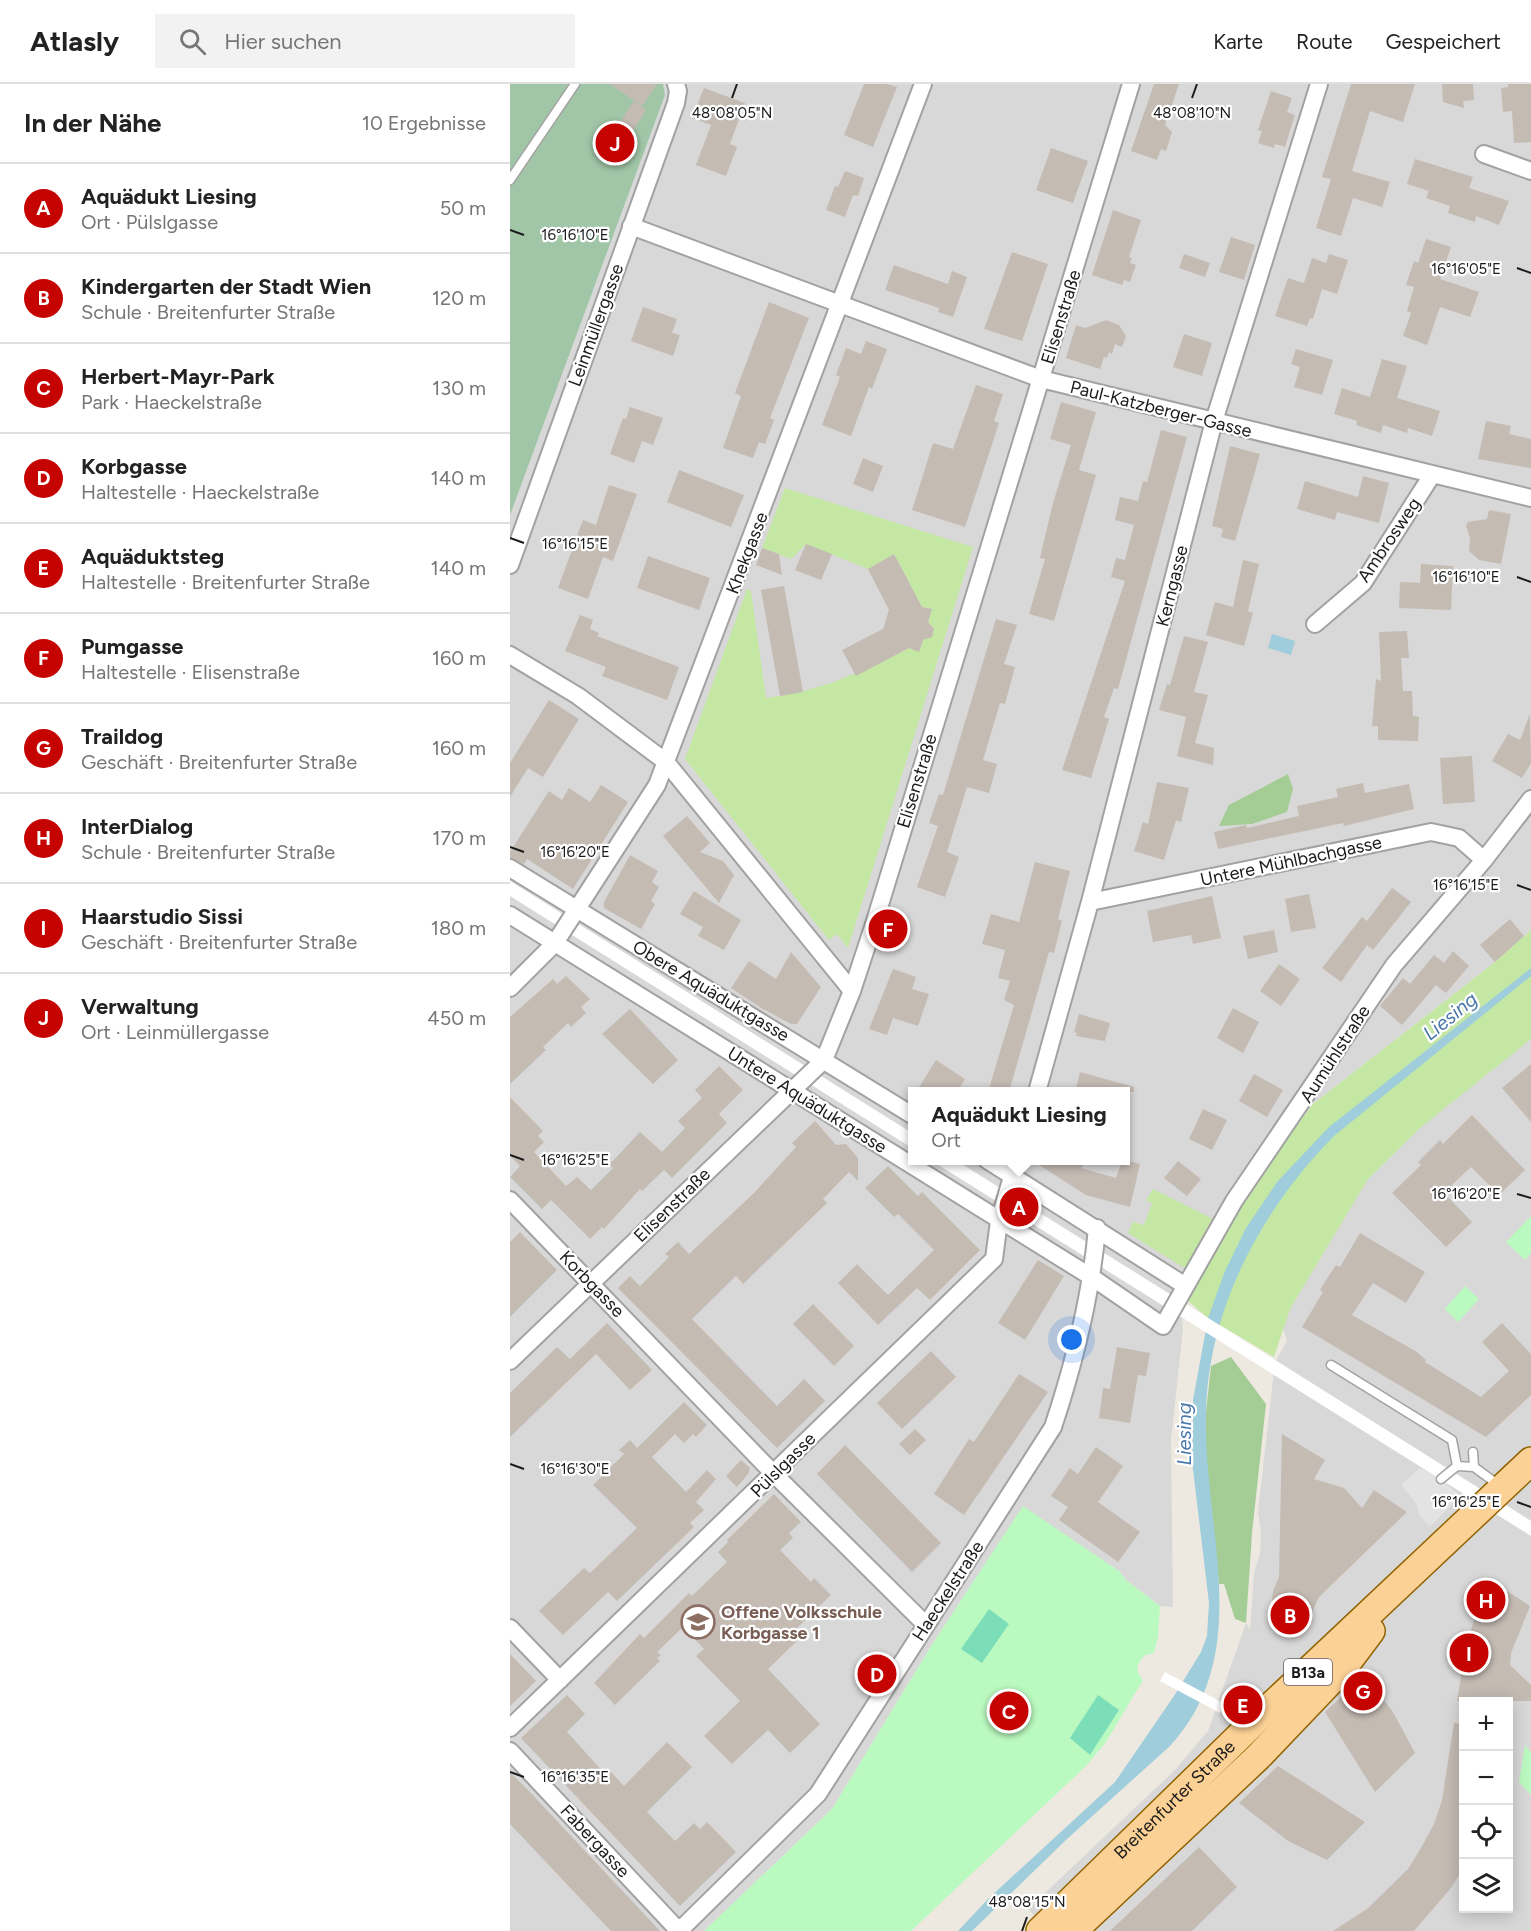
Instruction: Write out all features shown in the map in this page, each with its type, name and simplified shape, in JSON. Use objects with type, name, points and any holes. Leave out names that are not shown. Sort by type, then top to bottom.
[{"type":"main road","name":"Breitenfurter Straße","points":[[1073,1931],[1188,1806],[1254,1722],[1415,1573],[1531,1461]]},
{"type":"main road","name":"Breitenfurter Straße","points":[[1040,1931],[1188,1806]]},
{"type":"street","name":"Leinmüllergasse","points":[[510,565],[676,103],[678,91],[676,84]]},
{"type":"street","name":"Khekgasse","points":[[510,988],[555,944],[657,785],[923,84]]},
{"type":"street","name":"Elisenstraße","points":[[510,1361],[824,1060],[852,991],[1131,84]]},
{"type":"street","name":"Kerngasse","points":[[1038,1087],[1090,902],[1214,421],[1319,84]]},
{"type":"street","points":[[1484,154],[1531,171]]},
{"type":"street","name":"Paul-Katzberger-Gasse","points":[[631,226],[1041,380],[1531,498]]},
{"type":"street","name":"Ambrosweg","points":[[1315,624],[1363,583],[1432,475]]},
{"type":"street","points":[[510,655],[578,696],[666,762],[852,991]]},
{"type":"street","name":"Aumühlstraße","points":[[1163,1326],[1234,1201],[1394,965],[1484,860],[1531,799]]},
{"type":"street","name":"Untere Mühlbachgasse","points":[[1090,902],[1431,832],[1459,838],[1484,860]]},
{"type":"street","name":"Obere Aquäduktgasse","points":[[510,868],[908,1112]]},
{"type":"street","name":"Untere Aquäduktgasse","points":[[510,915],[908,1164]]},
{"type":"street","name":"Untere Aquäduktgasse","points":[[910,1165],[1093,1278],[1163,1326]]},
{"type":"street","points":[[1015,1169],[1097,1228],[1184,1286]]},
{"type":"street","name":"Pülslgasse","points":[[510,1728],[994,1259],[999,1221],[1015,1169]]},
{"type":"street","name":"Korbgasse","points":[[510,1200],[773,1473],[926,1625]]},
{"type":"street","name":"Haeckelstraße","points":[[679,1931],[818,1794],[1053,1427],[1075,1360],[1093,1278],[1097,1228]]},
{"type":"street","points":[[510,1629],[560,1680]]},
{"type":"street","name":"Fabergasse","points":[[510,1751],[679,1931]]},
{"type":"lane","points":[[510,180],[575,84]]},
{"type":"lane","points":[[1331,1365],[1452,1440],[1457,1466]]},
{"type":"lane","points":[[1473,1452],[1474,1467]]},
{"type":"lane","points":[[1441,1479],[1457,1466],[1474,1467],[1503,1488]]},
{"type":"shaded area","points":[[510,84],[1531,84],[1531,930],[1495,962],[1313,1104],[1229,1211],[1180,1294],[1183,1329],[1171,1440],[1173,1607],[1160,1606],[1126,1580],[1119,1571],[1023,1507],[933,1643],[832,1809],[704,1931],[510,1931]]},
{"type":"shaded area","points":[[1531,1032],[1531,1931],[1049,1931],[1028,1909],[1175,1770],[1208,1731],[1246,1623],[1250,1630],[1254,1573],[1260,1554],[1261,1532],[1258,1512],[1275,1362],[1287,1341],[1279,1315],[1370,1163]]},
{"type":"shaded area","points":[[1420,1468],[1441,1479],[1460,1496],[1430,1527],[1420,1516],[1416,1503],[1401,1485]]},
{"type":"green space","points":[[510,84],[663,84],[665,95],[510,515]]},
{"type":"green space","points":[[785,488],[973,547],[848,948],[837,934],[829,940],[685,759],[747,589],[751,591],[766,698],[822,686],[874,665],[908,648],[919,651],[923,640],[934,629],[928,622],[932,609],[922,607],[894,554],[868,569],[806,544],[791,559],[762,548]]},
{"type":"green space","points":[[1288,774],[1293,789],[1287,812],[1252,824],[1219,826],[1229,805]]},
{"type":"green space","points":[[1531,930],[1531,1039],[1420,1128],[1368,1179],[1290,1309],[1274,1357],[1208,1318],[1180,1294],[1278,1150],[1313,1104],[1495,962]]},
{"type":"green space","points":[[1153,1189],[1215,1220],[1186,1269],[1128,1233],[1133,1222],[1144,1225],[1152,1203],[1146,1200]]},
{"type":"green space","points":[[1531,1216],[1531,1253],[1525,1260],[1506,1242]]},
{"type":"green space","points":[[1465,1286],[1479,1299],[1458,1322],[1445,1309]]},
{"type":"green space","points":[[1231,1357],[1266,1404],[1252,1533],[1246,1623],[1235,1619],[1224,1584],[1219,1584],[1206,1460],[1206,1412],[1211,1366]]},
{"type":"green space","points":[[1023,1506],[1119,1571],[1126,1580],[1160,1606],[1158,1637],[1154,1653],[1145,1655],[1140,1661],[1138,1671],[1143,1680],[1106,1742],[1086,1766],[911,1931],[704,1931],[832,1809],[933,1643]]},
{"type":"green space","points":[[989,1609],[1009,1624],[982,1663],[961,1649]]},
{"type":"green space","points":[[1098,1695],[1119,1710],[1090,1755],[1070,1738]]},
{"type":"green space","points":[[1525,1745],[1531,1753],[1531,1795],[1519,1782]]},
{"type":"water","points":[[1272,634],[1295,641],[1291,655],[1268,648]]},
{"type":"water","name":"Liesing","points":[[1531,968],[1531,976],[1334,1136],[1283,1196],[1262,1229],[1243,1263],[1228,1299],[1209,1375],[1206,1414],[1207,1457],[1219,1588],[1218,1630],[1211,1670],[1196,1709],[1170,1746],[1067,1839],[972,1931],[958,1931],[988,1899],[1115,1782],[1201,1652],[1207,1636],[1209,1603],[1192,1461],[1193,1400],[1208,1318],[1225,1271],[1246,1228],[1277,1182],[1329,1127]]},
{"type":"pier","points":[[510,881],[908,1130],[908,1145],[510,896]]},
{"type":"pier","points":[[938,1165],[963,1165],[1229,1331],[1531,1521],[1531,1536]]},
{"type":"pier","points":[[1165,1672],[1225,1704],[1220,1713],[1160,1681]]},
{"type":"building","points":[[610,84],[657,84],[642,106]]},
{"type":"building","points":[[864,84],[887,84],[897,87],[873,147],[844,135]]},
{"type":"building","points":[[1154,84],[1179,84],[1165,125],[1172,132],[1166,151],[1161,149],[1157,160],[1131,151]]},
{"type":"building","points":[[1351,84],[1415,84],[1403,122],[1370,111],[1352,171],[1390,182],[1382,207],[1353,198],[1341,236],[1316,228],[1331,179],[1322,177]]},
{"type":"building","points":[[1442,84],[1473,84],[1474,100],[1463,101],[1464,108],[1443,102]]},
{"type":"building","points":[[1508,84],[1531,84],[1531,142],[1514,143],[1512,111],[1503,112],[1501,88],[1508,87]]},
{"type":"building","points":[[704,88],[745,103],[730,144],[737,147],[726,176],[696,165],[711,125],[692,118]]},
{"type":"building","points":[[1271,91],[1292,98],[1287,112],[1295,115],[1285,147],[1275,144],[1274,148],[1258,143],[1262,131],[1258,130]]},
{"type":"building","points":[[634,101],[646,110],[617,157],[603,147]]},
{"type":"building","points":[[1051,148],[1088,161],[1073,203],[1036,190]]},
{"type":"building","points":[[1415,159],[1473,177],[1469,188],[1509,201],[1499,225],[1476,216],[1475,222],[1448,213],[1450,206],[1426,198],[1429,191],[1407,184]]},
{"type":"building","points":[[845,171],[864,178],[858,196],[853,195],[845,217],[826,210],[835,186],[838,187]]},
{"type":"building","points":[[1113,210],[1141,220],[1129,257],[1132,258],[1130,263],[1136,265],[1130,282],[1124,280],[1122,285],[1092,275]]},
{"type":"building","points":[[1231,237],[1255,245],[1244,280],[1219,272]]},
{"type":"building","points":[[1426,239],[1451,247],[1440,279],[1479,292],[1470,317],[1440,307],[1427,345],[1403,336],[1411,313],[1407,311],[1414,287],[1406,285],[1414,261],[1418,263]]},
{"type":"building","points":[[1012,252],[1048,264],[1022,341],[984,329]]},
{"type":"building","points":[[1184,254],[1210,263],[1205,277],[1179,268]]},
{"type":"building","points":[[1329,254],[1348,260],[1337,294],[1322,289],[1313,319],[1310,318],[1307,326],[1275,316],[1288,278],[1304,283],[1312,258],[1326,263]]},
{"type":"building","points":[[894,265],[948,284],[952,271],[967,277],[953,317],[938,312],[939,308],[885,290]]},
{"type":"building","points":[[769,302],[809,318],[770,418],[774,420],[765,444],[759,442],[753,458],[723,448],[741,396],[735,393]]},
{"type":"building","points":[[643,307],[677,319],[672,333],[680,335],[673,356],[631,341]]},
{"type":"building","points":[[1106,320],[1119,325],[1126,336],[1122,347],[1115,344],[1112,354],[1109,352],[1107,358],[1104,357],[1100,369],[1066,358],[1076,325],[1085,328]]},
{"type":"building","points":[[1184,334],[1212,343],[1202,376],[1173,367]]},
{"type":"building","points":[[866,341],[887,349],[872,389],[869,387],[851,436],[822,425],[840,377],[836,375],[846,348],[861,354]]},
{"type":"building","points":[[1296,349],[1333,360],[1322,395],[1294,387],[1300,367],[1291,364]]},
{"type":"building","points":[[1382,359],[1407,366],[1397,398],[1440,411],[1432,436],[1408,428],[1407,433],[1383,425],[1381,433],[1356,425],[1357,421],[1334,414],[1342,388],[1370,397]]},
{"type":"building","points":[[976,385],[1003,394],[994,421],[999,423],[965,527],[912,510],[933,443],[953,449]]},
{"type":"building","points":[[1061,402],[1096,412],[1079,470],[1096,475],[1054,621],[1029,614],[1045,559],[1040,558],[1053,503],[1071,445],[1050,439]]},
{"type":"building","points":[[630,407],[663,418],[653,445],[642,441],[634,463],[610,454],[623,418],[626,419]]},
{"type":"building","points":[[1486,421],[1511,426],[1509,434],[1531,439],[1531,468],[1478,459]]},
{"type":"building","points":[[1161,430],[1187,437],[1118,689],[1114,688],[1104,717],[1109,719],[1091,778],[1062,770],[1125,581],[1111,577],[1116,558],[1125,560],[1134,525],[1115,520],[1120,497],[1138,501],[1143,481],[1147,482]]},
{"type":"building","points":[[1230,446],[1260,454],[1235,541],[1221,537],[1223,529],[1212,526]]},
{"type":"building","points":[[863,458],[883,466],[873,492],[853,484]]},
{"type":"building","points":[[679,470],[744,495],[731,527],[667,502]]},
{"type":"building","points":[[1363,476],[1389,483],[1379,523],[1337,512],[1335,520],[1297,509],[1305,481],[1358,497]]},
{"type":"building","points":[[609,485],[637,494],[613,561],[603,557],[588,599],[558,588],[583,520],[596,525]]},
{"type":"building","points":[[1489,510],[1511,514],[1501,564],[1479,560],[1469,551],[1470,538],[1466,526],[1468,522],[1487,519]]},
{"type":"building","points":[[806,544],[832,554],[821,580],[795,570]]},
{"type":"building","points":[[762,548],[779,554],[782,575],[756,565]]},
{"type":"building","points":[[894,554],[922,607],[932,609],[928,622],[934,629],[932,637],[923,640],[919,652],[909,648],[856,676],[842,650],[883,629],[889,610],[868,569]]},
{"type":"building","points":[[648,556],[710,578],[699,610],[637,588]]},
{"type":"building","points":[[1243,560],[1259,564],[1248,611],[1253,613],[1244,646],[1206,635],[1215,602],[1233,607]]},
{"type":"building","points":[[1421,564],[1453,566],[1451,610],[1399,608],[1400,582],[1420,583]]},
{"type":"building","points":[[784,586],[803,692],[780,696],[761,590]]},
{"type":"building","points":[[580,615],[593,620],[590,629],[599,633],[597,636],[679,667],[667,700],[602,676],[606,667],[565,651]]},
{"type":"building","points":[[996,619],[1017,625],[1004,664],[1015,667],[1005,704],[1000,703],[983,760],[997,764],[989,793],[967,787],[947,852],[959,857],[945,897],[917,887],[938,826],[929,823],[939,794],[943,795]]},
{"type":"building","points":[[1407,631],[1409,658],[1401,658],[1403,691],[1412,691],[1413,716],[1419,717],[1418,741],[1378,740],[1378,726],[1372,726],[1376,679],[1381,681],[1379,632]]},
{"type":"building","points":[[1184,636],[1208,642],[1194,692],[1208,695],[1195,743],[1214,748],[1213,765],[1177,756],[1186,717],[1159,710],[1167,684],[1170,685]]},
{"type":"building","points":[[549,700],[579,719],[543,777],[528,768],[510,797],[510,763]]},
{"type":"building","points":[[1530,714],[1531,763],[1522,778],[1492,761],[1508,734],[1520,740]]},
{"type":"building","points":[[1472,756],[1475,802],[1443,804],[1440,758]]},
{"type":"building","points":[[1157,782],[1189,788],[1181,822],[1176,820],[1164,860],[1134,851],[1143,822],[1148,824]]},
{"type":"building","points":[[1363,783],[1365,793],[1409,784],[1414,809],[1344,826],[1343,823],[1218,849],[1214,832],[1246,825],[1247,828],[1299,816],[1297,806],[1338,797],[1336,789]]},
{"type":"building","points":[[601,785],[628,802],[573,889],[527,859],[524,864],[510,858],[510,852],[549,791],[562,800],[569,788],[590,802]]},
{"type":"building","points":[[687,816],[710,843],[700,852],[723,861],[734,875],[719,903],[663,836]]},
{"type":"building","points":[[630,855],[658,871],[652,882],[659,887],[651,901],[655,904],[641,929],[604,908],[604,902]]},
{"type":"building","points":[[1035,862],[1070,871],[1058,919],[1062,921],[1054,953],[1049,952],[1010,1087],[989,1087],[1014,1005],[1004,1000],[1010,981],[998,978],[1005,950],[982,944],[991,914],[1019,922]]},
{"type":"building","points":[[1392,888],[1411,902],[1373,950],[1367,945],[1341,982],[1322,968],[1362,917],[1367,921]]},
{"type":"building","points":[[694,891],[741,920],[724,950],[698,936],[703,927],[680,914]]},
{"type":"building","points":[[1309,894],[1316,928],[1291,932],[1285,899]]},
{"type":"building","points":[[1212,896],[1221,938],[1193,944],[1191,935],[1153,942],[1147,911]]},
{"type":"building","points":[[1510,919],[1524,936],[1495,962],[1480,945]]},
{"type":"building","points":[[1274,930],[1278,952],[1248,959],[1243,936]]},
{"type":"building","points":[[1453,951],[1469,966],[1446,993],[1436,985],[1402,1025],[1380,1006],[1403,978],[1410,984],[1434,955],[1444,963]]},
{"type":"building","points":[[791,952],[821,987],[797,1024],[791,1024],[761,1008],[731,988],[749,961],[776,979]]},
{"type":"building","points":[[1279,964],[1300,979],[1281,1006],[1260,991]]},
{"type":"building","points":[[893,969],[916,977],[912,989],[929,994],[918,1026],[893,1018],[887,1035],[869,1029]]},
{"type":"building","points":[[566,976],[590,999],[581,1007],[586,1013],[571,1027],[568,1023],[543,1047],[546,1050],[510,1084],[510,1017],[553,979],[557,984]]},
{"type":"building","points":[[1233,1008],[1259,1022],[1243,1053],[1217,1038]]},
{"type":"building","points":[[630,1009],[678,1060],[653,1084],[602,1034]]},
{"type":"building","points":[[1079,1014],[1110,1023],[1105,1041],[1076,1036],[1077,1033],[1074,1032]]},
{"type":"building","points":[[936,1060],[965,1079],[960,1087],[919,1087]]},
{"type":"building","points":[[1531,1064],[1531,1122],[1502,1088]]},
{"type":"building","points":[[719,1066],[743,1090],[719,1114],[727,1123],[672,1178],[664,1170],[642,1191],[640,1189],[604,1229],[602,1227],[590,1239],[551,1200],[542,1209],[510,1177],[520,1166],[510,1156],[510,1097],[543,1131],[538,1136],[544,1142],[534,1152],[566,1186],[577,1177],[591,1190],[613,1168],[609,1165],[640,1132],[662,1152],[685,1128],[678,1121],[702,1098],[695,1090]]},
{"type":"building","points":[[1080,1072],[1134,1087],[1134,1092],[1130,1092],[1130,1087],[1076,1087]]},
{"type":"building","points":[[1254,1074],[1283,1090],[1267,1117],[1239,1101]]},
{"type":"building","points":[[1203,1109],[1227,1120],[1212,1150],[1189,1139]]},
{"type":"building","points":[[1472,1115],[1525,1170],[1499,1195],[1471,1167],[1457,1180],[1444,1193],[1472,1222],[1446,1247],[1392,1193],[1421,1165],[1418,1162],[1440,1140],[1443,1144]]},
{"type":"building","points":[[815,1121],[836,1145],[846,1144],[858,1158],[858,1181],[849,1172],[823,1199],[827,1203],[743,1284],[736,1276],[692,1319],[777,1406],[804,1379],[825,1401],[777,1448],[618,1288],[630,1276],[640,1286],[669,1257],[665,1254],[678,1242],[689,1254],[754,1193],[796,1147],[792,1143]]},
{"type":"building","points":[[1130,1161],[1140,1164],[1130,1207],[1086,1195],[1039,1165],[1083,1165],[1081,1168],[1116,1178],[1121,1165],[1130,1165]]},
{"type":"building","points":[[1178,1161],[1201,1179],[1187,1196],[1164,1178]]},
{"type":"building","points":[[888,1166],[918,1196],[922,1192],[980,1250],[930,1300],[917,1288],[878,1325],[838,1283],[857,1264],[888,1295],[934,1250],[898,1214],[894,1217],[865,1188]]},
{"type":"building","points":[[520,1232],[557,1270],[510,1317],[510,1242]]},
{"type":"building","points":[[1360,1233],[1425,1272],[1406,1303],[1373,1283],[1352,1315],[1417,1352],[1426,1360],[1425,1362],[1481,1397],[1509,1371],[1482,1342],[1502,1323],[1531,1354],[1531,1395],[1486,1437],[1302,1327],[1323,1292],[1320,1290],[1328,1277],[1336,1265],[1340,1267]]},
{"type":"building","points":[[1038,1260],[1064,1276],[1025,1340],[998,1323]]},
{"type":"building","points":[[813,1304],[854,1346],[834,1366],[793,1324]]},
{"type":"building","points":[[607,1323],[652,1370],[630,1390],[596,1354],[510,1437],[510,1393],[557,1347],[570,1359]]},
{"type":"building","points":[[1117,1347],[1150,1353],[1146,1376],[1138,1375],[1130,1423],[1099,1418],[1103,1388],[1110,1389]]},
{"type":"building","points":[[931,1351],[956,1377],[902,1429],[877,1403]]},
{"type":"building","points":[[1019,1374],[1048,1392],[964,1515],[934,1494],[969,1439],[974,1442]]},
{"type":"building","points":[[684,1402],[707,1425],[696,1437],[693,1434],[684,1443],[675,1434],[652,1457],[686,1492],[707,1470],[716,1479],[696,1502],[704,1510],[690,1523],[694,1527],[617,1601],[608,1592],[563,1635],[539,1611],[584,1568],[590,1573],[637,1528],[593,1485],[624,1454],[619,1450],[630,1440],[637,1448]]},
{"type":"building","points":[[915,1429],[926,1440],[910,1455],[899,1444]]},
{"type":"building","points":[[1282,1434],[1325,1460],[1314,1479],[1344,1488],[1362,1508],[1374,1490],[1407,1512],[1319,1597],[1312,1612],[1295,1621],[1279,1614],[1272,1600],[1279,1577]]},
{"type":"building","points":[[845,1445],[941,1543],[912,1572],[817,1474]]},
{"type":"building","points":[[1096,1447],[1123,1466],[1098,1502],[1140,1532],[1118,1562],[1059,1520],[1068,1507],[1051,1496],[1070,1468],[1078,1474]]},
{"type":"building","points":[[741,1460],[750,1468],[737,1487],[726,1476]]},
{"type":"building","name":"Offene Volksschule Korbgasse 1","points":[[774,1494],[801,1522],[789,1533],[793,1538],[780,1550],[811,1582],[814,1578],[831,1595],[795,1630],[801,1637],[768,1669],[820,1724],[790,1753],[768,1730],[732,1764],[704,1736],[740,1701],[696,1656],[704,1649],[683,1627],[657,1652],[661,1655],[657,1658],[660,1661],[615,1705],[594,1683],[640,1634],[644,1638],[689,1593],[692,1596],[727,1562],[718,1552],[728,1542],[727,1540]]},
{"type":"building","points":[[1490,1580],[1530,1606],[1511,1653],[1510,1665],[1531,1685],[1531,1701],[1513,1701],[1513,1697],[1459,1697],[1457,1701],[1465,1653],[1474,1619]]},
{"type":"building","points":[[510,1654],[536,1681],[510,1706]]},
{"type":"building","points":[[1365,1675],[1393,1712],[1415,1753],[1375,1792],[1325,1712]]},
{"type":"building","points":[[567,1695],[585,1714],[567,1732],[606,1775],[610,1771],[624,1786],[667,1742],[692,1767],[647,1812],[675,1841],[694,1823],[700,1829],[707,1822],[736,1852],[680,1906],[521,1738]]},
{"type":"building","points":[[1454,1723],[1459,1724],[1459,1875],[1451,1888],[1414,1931],[1333,1931],[1367,1909],[1408,1869],[1434,1824],[1442,1800]]},
{"type":"building","points":[[1278,1766],[1365,1822],[1327,1860],[1288,1841],[1239,1803]]},
{"type":"building","points":[[510,1772],[660,1931],[611,1931],[510,1824]]},
{"type":"building","points":[[1199,1847],[1237,1887],[1192,1931],[1110,1931]]},
{"type":"place","name":"Verwaltung","points":[[615,143]]},
{"type":"place","name":"Pumgasse","points":[[888,929]]},
{"type":"place","name":"Aquädukt Liesing","points":[[1019,1207]]},
{"type":"place","name":"InterDialog","points":[[1486,1600]]},
{"type":"place","name":"Kindergarten der Stadt Wien","points":[[1290,1615]]},
{"type":"place","name":"Offene Volksschule Korbgasse 1","points":[[698,1622]]},
{"type":"place","name":"Haarstudio Sissi","points":[[1469,1653]]},
{"type":"place","name":"Korbgasse","points":[[877,1674]]},
{"type":"place","name":"Traildog","points":[[1363,1691]]},
{"type":"place","name":"Aquäduktsteg","points":[[1243,1705]]},
{"type":"place","name":"Herbert-Mayr-Park","points":[[1009,1711]]}]
